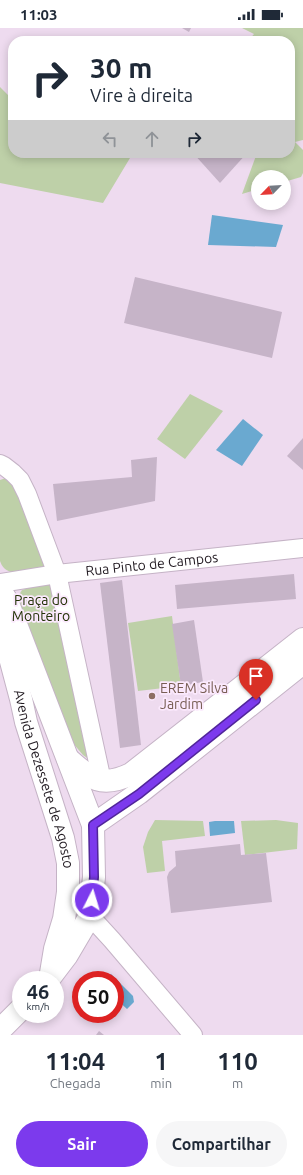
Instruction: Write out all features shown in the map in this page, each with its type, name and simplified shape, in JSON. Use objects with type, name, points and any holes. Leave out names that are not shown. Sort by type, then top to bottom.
[{"type":"main road","name":"Avenida Dezessete de Agosto","points":[[0,590],[10,608],[66,758],[93,825],[94,877],[90,916],[67,955],[55,971]]},
{"type":"main road","name":"Avenida Dezessete de Agosto","points":[[0,620],[26,722],[63,838],[68,862],[68,892],[64,919],[55,949],[51,971]]},
{"type":"main road","points":[[26,722],[37,732],[52,763],[79,810],[93,825],[135,784],[303,638]]},
{"type":"main road","points":[[66,758],[83,773],[95,780],[116,780],[135,784],[303,663]]},
{"type":"main road","points":[[0,1030],[12,1018]]},
{"type":"street","points":[[0,464],[9,469],[20,480],[27,494],[56,574],[102,780]]},
{"type":"street","name":"Rua Pinto de Campos","points":[[0,583],[56,574],[303,548]]},
{"type":"street","points":[[90,916],[192,1035]]},
{"type":"green space","points":[[242,28],[303,28],[303,140],[295,142],[295,36],[252,36],[254,34]]},
{"type":"green space","points":[[0,87],[8,95],[8,158],[130,158],[103,203],[0,183]]},
{"type":"green space","points":[[295,142],[303,150],[303,173],[301,177],[291,180],[291,170],[251,170],[251,191],[242,194],[255,158],[295,158]]},
{"type":"green space","points":[[190,394],[223,411],[185,459],[157,439]]},
{"type":"green space","name":"Praça do Monteiro","points":[[12,476],[48,568],[11,572],[4,568],[0,561],[0,480]]},
{"type":"green space","name":"Praça do Monteiro","points":[[51,582],[90,760],[83,755],[72,742],[17,598],[22,590]]},
{"type":"green space","points":[[172,616],[181,686],[138,691],[128,623]]},
{"type":"green space","points":[[155,820],[203,821],[205,836],[162,841],[165,871],[147,873],[143,847],[148,832]]},
{"type":"green space","points":[[276,820],[298,823],[297,849],[245,855],[241,821]]},
{"type":"water","points":[[212,215],[283,225],[276,247],[208,245]]},
{"type":"water","points":[[243,419],[263,435],[242,466],[216,450]]},
{"type":"water","points":[[234,821],[235,833],[210,836],[209,822]]},
{"type":"water","points":[[124,987],[133,996],[134,1002],[127,1009],[124,1006]]},
{"type":"building","points":[[182,28],[191,28],[189,32]]},
{"type":"building","points":[[198,158],[242,158],[220,183]]},
{"type":"building","points":[[135,277],[282,312],[272,358],[124,323]]},
{"type":"building","points":[[303,438],[303,470],[287,456]]},
{"type":"building","points":[[157,457],[155,501],[57,521],[53,484],[132,477],[131,460]]},
{"type":"building","points":[[294,574],[296,599],[177,609],[175,585]]},
{"type":"building","points":[[122,580],[141,745],[120,748],[100,583]]},
{"type":"building","points":[[194,620],[203,682],[181,686],[172,624]]},
{"type":"building","points":[[240,844],[241,855],[266,853],[272,902],[171,913],[167,877],[169,872],[176,866],[175,851]]},
{"type":"building","points":[[99,1031],[104,1035],[96,1035]]},
{"type":"place","name":"EREM Silva Jardim","points":[[152,696]]},
{"type":"route","points":[[92,900],[94,877],[93,825],[139,794],[256,700]]}]
